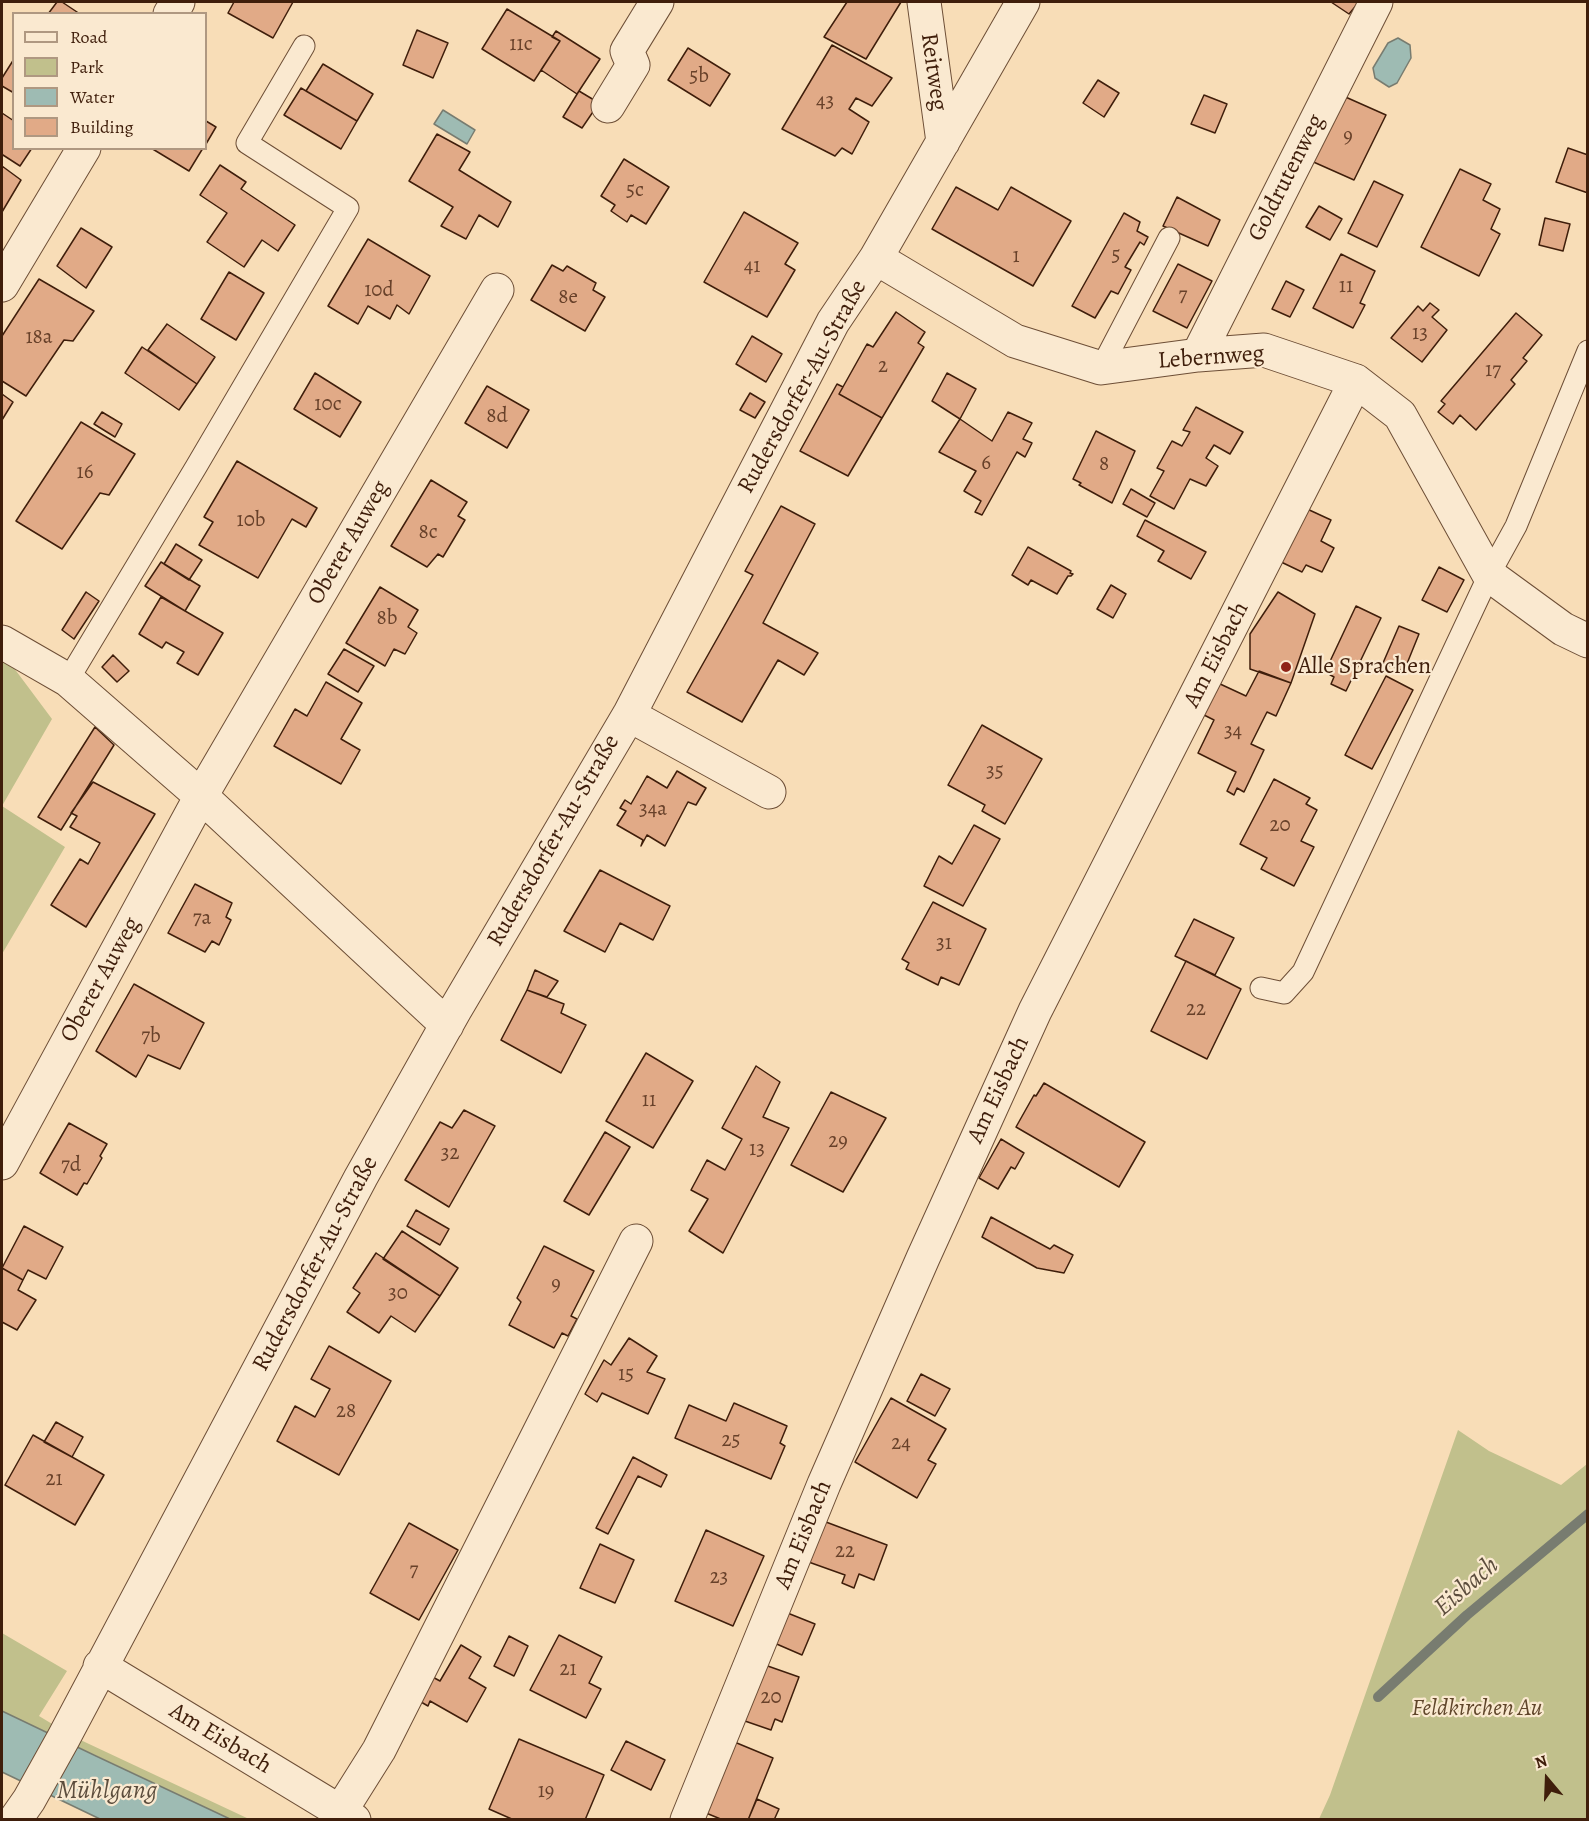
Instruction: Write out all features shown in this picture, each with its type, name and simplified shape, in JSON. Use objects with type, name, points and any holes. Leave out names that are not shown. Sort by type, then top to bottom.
[{"type":"street","points":[[608,106],[633,65],[627,51],[657,2]]},
{"type":"street","name":"Reitweg","points":[[924,2],[943,142]]},
{"type":"street","name":"Rudersdorfer-Au-Straße","points":[[22,1810],[63,1738],[361,1177],[628,715],[833,322],[876,258],[1023,2]]},
{"type":"street","name":"Goldrutenweg","points":[[1198,355],[1376,2]]},
{"type":"street","points":[[2,285],[83,150]]},
{"type":"street","name":"Lebernweg","points":[[876,258],[1015,341],[1101,368],[1198,355],[1264,350],[1356,381],[1400,415],[1489,575],[1563,629],[1587,641]]},
{"type":"street","name":"Oberer Auweg","points":[[2,1163],[201,796],[497,290]]},
{"type":"street","name":"Am Eisbach","points":[[687,1820],[824,1484],[922,1257],[1035,1011],[1356,381]]},
{"type":"street","points":[[2,642],[68,680],[201,796],[447,1025]]},
{"type":"street","name":"Rudersdorfer-Au-Straße","points":[[628,715],[769,792]]},
{"type":"street","name":"Am Eisbach","points":[[100,1666],[347,1816],[636,1241]]},
{"type":"lane","points":[[68,680],[348,208],[247,143],[304,46]]},
{"type":"lane","points":[[1101,368],[1169,238]]},
{"type":"lane","points":[[1261,988],[1284,993],[1303,972],[1489,575],[1516,526],[1587,351]]},
{"type":"green space","points":[[2,652],[52,719],[2,806]]},
{"type":"green space","points":[[2,806],[65,847],[2,954]]},
{"type":"green space","name":"Feldkirchen Au","points":[[1458,1430],[1489,1451],[1561,1485],[1587,1464],[1587,1819],[1319,1819],[1330,1795]]},
{"type":"green space","points":[[2,1633],[67,1671],[39,1716],[72,1736],[249,1819],[230,1819],[2,1711]]},
{"type":"water","points":[[1398,38],[1410,45],[1411,58],[1397,83],[1389,87],[1375,78],[1373,68],[1388,43]]},
{"type":"water","points":[[443,110],[475,130],[467,144],[434,124]]},
{"type":"water","name":"Mühlgang","points":[[2,1711],[230,1819],[100,1819],[2,1772]]},
{"type":"building","points":[[57,2],[62,2],[77,12],[50,12]]},
{"type":"building","points":[[234,2],[293,2],[273,38],[228,13]]},
{"type":"building","points":[[847,2],[901,2],[866,59],[824,37]]},
{"type":"building","points":[[1331,2],[1359,2],[1349,14]]},
{"type":"building","points":[[507,9],[560,41],[534,81],[482,49]]},
{"type":"building","points":[[417,30],[448,43],[433,78],[403,65]]},
{"type":"building","points":[[556,31],[600,59],[577,94],[541,70],[560,41],[552,37]]},
{"type":"building","points":[[832,45],[892,78],[872,106],[856,98],[849,109],[869,122],[852,154],[842,148],[835,156],[782,129]]},
{"type":"building","points":[[688,48],[730,74],[710,106],[668,80]]},
{"type":"building","points":[[12,62],[12,92],[2,86],[2,78]]},
{"type":"building","points":[[323,64],[373,94],[357,121],[306,91]]},
{"type":"building","points":[[1098,80],[1119,93],[1104,117],[1083,103]]},
{"type":"building","points":[[301,88],[357,121],[341,149],[284,115]]},
{"type":"building","points":[[579,91],[599,103],[582,128],[563,117]]},
{"type":"building","points":[[1204,95],[1227,104],[1215,133],[1191,124]]},
{"type":"building","points":[[1341,95],[1386,115],[1354,180],[1309,160]]},
{"type":"building","points":[[2,113],[12,120],[12,150],[31,150],[20,166],[2,156]]},
{"type":"building","points":[[207,122],[216,127],[207,142]]},
{"type":"building","points":[[437,134],[470,152],[459,170],[511,202],[498,227],[479,215],[466,239],[441,226],[453,207],[409,181]]},
{"type":"building","points":[[1568,148],[1588,155],[1588,193],[1556,182]]},
{"type":"building","points":[[154,150],[202,150],[189,171]]},
{"type":"building","points":[[624,159],[669,187],[646,224],[631,215],[627,222],[611,211],[615,205],[601,196]]},
{"type":"building","points":[[220,165],[246,182],[241,189],[295,225],[278,251],[262,240],[244,267],[207,242],[227,213],[200,195]]},
{"type":"building","points":[[2,166],[21,180],[2,212]]},
{"type":"building","points":[[1460,169],[1491,184],[1483,200],[1500,209],[1491,229],[1500,234],[1479,276],[1421,247]]},
{"type":"building","points":[[1374,181],[1403,195],[1377,247],[1348,233]]},
{"type":"building","points":[[956,187],[998,210],[1011,187],[1071,221],[1033,286],[932,229]]},
{"type":"building","points":[[1177,197],[1220,220],[1208,246],[1163,226]]},
{"type":"building","points":[[1319,206],[1342,219],[1330,240],[1306,227]]},
{"type":"building","points":[[744,212],[798,243],[785,264],[795,270],[767,317],[704,282]]},
{"type":"building","points":[[1124,213],[1140,222],[1137,231],[1148,237],[1144,245],[1140,242],[1125,267],[1131,270],[1118,294],[1111,291],[1095,318],[1072,306]]},
{"type":"building","points":[[1545,218],[1570,224],[1563,251],[1539,245]]},
{"type":"building","points":[[81,228],[112,247],[86,288],[57,266]]},
{"type":"building","points":[[368,239],[430,276],[409,314],[397,305],[390,319],[368,306],[358,324],[328,306]]},
{"type":"building","points":[[1341,254],[1375,271],[1360,303],[1365,305],[1353,328],[1313,308]]},
{"type":"building","points":[[1178,264],[1212,281],[1187,328],[1153,311]]},
{"type":"building","points":[[552,265],[563,271],[567,266],[596,283],[593,290],[605,297],[585,331],[531,300]]},
{"type":"building","points":[[229,272],[264,293],[236,340],[201,319]]},
{"type":"building","points":[[39,279],[94,311],[73,341],[64,340],[26,396],[2,381],[2,336]]},
{"type":"building","points":[[1286,281],[1304,290],[1290,317],[1272,309]]},
{"type":"building","points":[[1430,303],[1439,310],[1432,317],[1447,330],[1422,362],[1391,338],[1418,306],[1423,311]]},
{"type":"building","points":[[896,312],[925,332],[918,343],[924,347],[882,418],[839,394],[867,344],[873,347]]},
{"type":"building","points":[[1516,313],[1542,335],[1523,358],[1527,361],[1511,380],[1515,384],[1476,430],[1460,415],[1453,424],[1438,412],[1445,404],[1441,401]]},
{"type":"building","points":[[167,324],[215,357],[197,384],[148,350]]},
{"type":"building","points":[[752,336],[782,354],[766,382],[736,364]]},
{"type":"building","points":[[142,347],[197,384],[179,410],[125,373]]},
{"type":"building","points":[[315,373],[361,402],[340,437],[294,409]]},
{"type":"building","points":[[947,373],[976,389],[960,419],[932,401]]},
{"type":"building","points":[[837,384],[843,387],[839,394],[882,418],[848,476],[800,451]]},
{"type":"building","points":[[487,386],[529,410],[507,448],[465,423]]},
{"type":"building","points":[[750,393],[765,402],[755,418],[740,410]]},
{"type":"building","points":[[2,394],[13,402],[2,420]]},
{"type":"building","points":[[1196,407],[1243,432],[1230,454],[1214,445],[1206,458],[1218,466],[1206,486],[1190,479],[1174,509],[1150,496],[1164,471],[1157,468],[1172,441],[1182,446],[1190,432],[1183,430]]},
{"type":"building","points":[[102,412],[122,424],[115,437],[94,424]]},
{"type":"building","points":[[1008,412],[1032,423],[1023,439],[1032,443],[1025,457],[1017,452],[982,515],[975,512],[981,501],[964,491],[976,471],[939,452],[960,419],[992,441]]},
{"type":"building","points":[[81,422],[135,454],[109,495],[100,493],[62,549],[16,521]]},
{"type":"building","points":[[1096,431],[1135,451],[1112,503],[1079,485],[1081,483],[1073,479]]},
{"type":"building","points":[[237,461],[317,508],[306,527],[292,519],[258,578],[199,545],[213,522],[204,517]]},
{"type":"building","points":[[431,480],[467,502],[458,516],[465,520],[443,557],[438,554],[427,567],[391,546]]},
{"type":"building","points":[[1131,489],[1155,503],[1147,517],[1123,504]]},
{"type":"building","points":[[781,506],[815,524],[763,623],[818,653],[804,675],[778,660],[742,722],[687,692],[753,575],[745,571]]},
{"type":"building","points":[[1305,508],[1331,520],[1321,541],[1334,548],[1322,572],[1306,565],[1302,572],[1279,561]]},
{"type":"building","points":[[1145,520],[1206,552],[1191,579],[1158,561],[1164,551],[1137,536]]},
{"type":"building","points":[[176,544],[202,560],[189,580],[164,564]]},
{"type":"building","points":[[1028,547],[1073,574],[1068,576],[1057,594],[1031,580],[1028,585],[1012,575]]},
{"type":"building","points":[[161,562],[200,586],[185,611],[145,586]]},
{"type":"building","points":[[1439,567],[1464,580],[1447,612],[1422,600]]},
{"type":"building","points":[[1111,585],[1126,594],[1113,618],[1097,609]]},
{"type":"building","points":[[380,587],[418,610],[408,627],[417,633],[405,654],[394,649],[385,666],[346,643]]},
{"type":"building","points":[[86,592],[99,601],[74,639],[62,630]]},
{"type":"building","points":[[1278,592],[1315,614],[1291,683],[1250,669],[1250,634]]},
{"type":"building","points":[[161,597],[223,633],[198,675],[177,663],[184,652],[166,642],[162,648],[139,634]]},
{"type":"building","points":[[1356,606],[1381,618],[1346,691],[1331,684],[1334,677],[1325,672]]},
{"type":"building","points":[[1399,626],[1419,634],[1404,671],[1383,663]]},
{"type":"building","points":[[344,649],[374,666],[358,692],[328,674]]},
{"type":"building","points":[[113,655],[129,671],[117,682],[102,667]]},
{"type":"building","points":[[1259,671],[1291,683],[1276,716],[1267,712],[1251,744],[1264,750],[1244,792],[1237,788],[1234,795],[1227,791],[1236,772],[1198,753],[1214,720],[1202,714],[1218,683],[1246,696]]},
{"type":"building","points":[[1386,676],[1413,690],[1372,769],[1345,755]]},
{"type":"building","points":[[326,682],[362,703],[341,739],[360,750],[341,784],[274,746],[295,709],[307,716]]},
{"type":"building","points":[[982,725],[1042,759],[1005,824],[982,811],[985,805],[948,785]]},
{"type":"building","points":[[95,727],[114,745],[61,830],[38,817]]},
{"type":"building","points":[[677,771],[706,788],[696,805],[688,802],[665,846],[647,835],[641,846],[643,840],[617,825],[626,811],[620,808],[625,800],[631,804],[647,776],[667,788]]},
{"type":"building","points":[[1274,779],[1310,798],[1306,804],[1317,810],[1301,841],[1314,847],[1294,886],[1261,869],[1267,858],[1240,844]]},
{"type":"building","points":[[93,782],[155,814],[86,927],[51,905],[80,859],[88,864],[100,843],[70,827],[77,816],[71,813]]},
{"type":"building","points":[[974,825],[1000,839],[963,906],[924,886],[939,856],[952,864]]},
{"type":"building","points":[[600,870],[670,906],[653,940],[620,923],[605,952],[564,931]]},
{"type":"building","points":[[195,884],[232,903],[226,917],[231,920],[219,945],[212,941],[205,952],[168,933]]},
{"type":"building","points":[[933,902],[986,929],[959,985],[941,977],[938,985],[906,969],[909,963],[902,959]]},
{"type":"building","points":[[1194,919],[1234,938],[1215,975],[1175,956]]},
{"type":"building","points":[[1186,961],[1241,989],[1207,1059],[1151,1031]]},
{"type":"building","points":[[535,970],[558,981],[547,997],[527,990]]},
{"type":"building","points":[[134,984],[204,1023],[180,1069],[148,1055],[136,1077],[96,1051]]},
{"type":"building","points":[[527,990],[564,1004],[561,1013],[586,1025],[561,1073],[501,1040]]},
{"type":"building","points":[[646,1053],[693,1081],[653,1148],[606,1121]]},
{"type":"building","points":[[756,1066],[780,1082],[763,1117],[789,1128],[723,1253],[689,1231],[708,1199],[691,1190],[707,1160],[725,1170],[742,1139],[722,1128]]},
{"type":"building","points":[[1044,1083],[1145,1142],[1119,1187],[1016,1127],[1034,1095],[1036,1096]]},
{"type":"building","points":[[831,1092],[886,1118],[843,1192],[791,1165]]},
{"type":"building","points":[[464,1110],[495,1126],[449,1207],[405,1180],[440,1122],[452,1128]]},
{"type":"building","points":[[69,1123],[107,1144],[87,1184],[84,1183],[77,1195],[40,1173]]},
{"type":"building","points":[[605,1132],[630,1147],[589,1215],[564,1201]]},
{"type":"building","points":[[1001,1139],[1024,1153],[1015,1169],[1011,1167],[998,1189],[979,1178]]},
{"type":"building","points":[[416,1210],[449,1229],[440,1245],[407,1226]]},
{"type":"building","points":[[991,1217],[1050,1249],[1054,1245],[1073,1255],[1064,1273],[1037,1268],[982,1237]]},
{"type":"building","points":[[24,1226],[63,1247],[46,1279],[28,1270],[23,1280],[2,1268]]},
{"type":"building","points":[[402,1231],[458,1268],[440,1296],[383,1259]]},
{"type":"building","points":[[544,1246],[594,1271],[571,1316],[577,1319],[568,1336],[562,1333],[554,1348],[509,1325],[521,1302],[517,1298]]},
{"type":"building","points":[[376,1253],[440,1296],[415,1332],[391,1316],[379,1333],[347,1312],[360,1293],[353,1288]]},
{"type":"building","points":[[2,1268],[23,1280],[18,1290],[36,1300],[17,1330],[2,1322]]},
{"type":"building","points":[[629,1338],[657,1356],[647,1372],[665,1379],[648,1414],[602,1393],[597,1402],[585,1394],[604,1360],[611,1365]]},
{"type":"building","points":[[329,1346],[391,1381],[339,1475],[277,1441],[295,1406],[315,1417],[330,1389],[311,1379]]},
{"type":"building","points":[[921,1374],[950,1389],[935,1416],[907,1401]]},
{"type":"building","points":[[891,1398],[946,1429],[928,1460],[936,1464],[917,1498],[855,1462]]},
{"type":"building","points":[[734,1403],[787,1426],[780,1443],[785,1446],[771,1479],[675,1438],[689,1405],[726,1421]]},
{"type":"building","points":[[56,1422],[83,1437],[72,1457],[44,1442]]},
{"type":"building","points":[[33,1435],[104,1475],[75,1525],[5,1485]]},
{"type":"building","points":[[633,1457],[667,1475],[661,1487],[638,1476],[608,1534],[596,1528]]},
{"type":"building","points":[[818,1519],[887,1545],[874,1580],[859,1574],[854,1588],[842,1583],[845,1575],[803,1560]]},
{"type":"building","points":[[409,1523],[458,1550],[419,1620],[370,1593]]},
{"type":"building","points":[[706,1530],[764,1556],[733,1626],[675,1601]]},
{"type":"building","points":[[600,1544],[634,1560],[615,1603],[580,1588]]},
{"type":"building","points":[[785,1612],[815,1624],[802,1655],[772,1642]]},
{"type":"building","points":[[559,1635],[602,1657],[589,1683],[601,1689],[586,1718],[530,1690]]},
{"type":"building","points":[[509,1636],[528,1646],[514,1676],[494,1666]]},
{"type":"building","points":[[461,1645],[481,1657],[469,1678],[486,1688],[467,1722],[430,1701],[428,1706],[414,1698],[427,1674],[440,1681]]},
{"type":"building","points":[[762,1664],[799,1677],[782,1722],[775,1719],[771,1730],[742,1720]]},
{"type":"building","points":[[519,1739],[604,1775],[585,1820],[514,1820],[489,1809]]},
{"type":"building","points":[[626,1741],[665,1760],[651,1790],[611,1770]]},
{"type":"building","points":[[732,1741],[773,1758],[748,1820],[723,1820],[706,1813]]},
{"type":"building","points":[[757,1799],[779,1809],[774,1820],[748,1820]]},
{"type":"waterway","name":"Eisbach","points":[[1378,1697],[1467,1615],[1588,1514]]},
{"type":"place","name":"Alle Sprachen","points":[[1286,667]]}]
